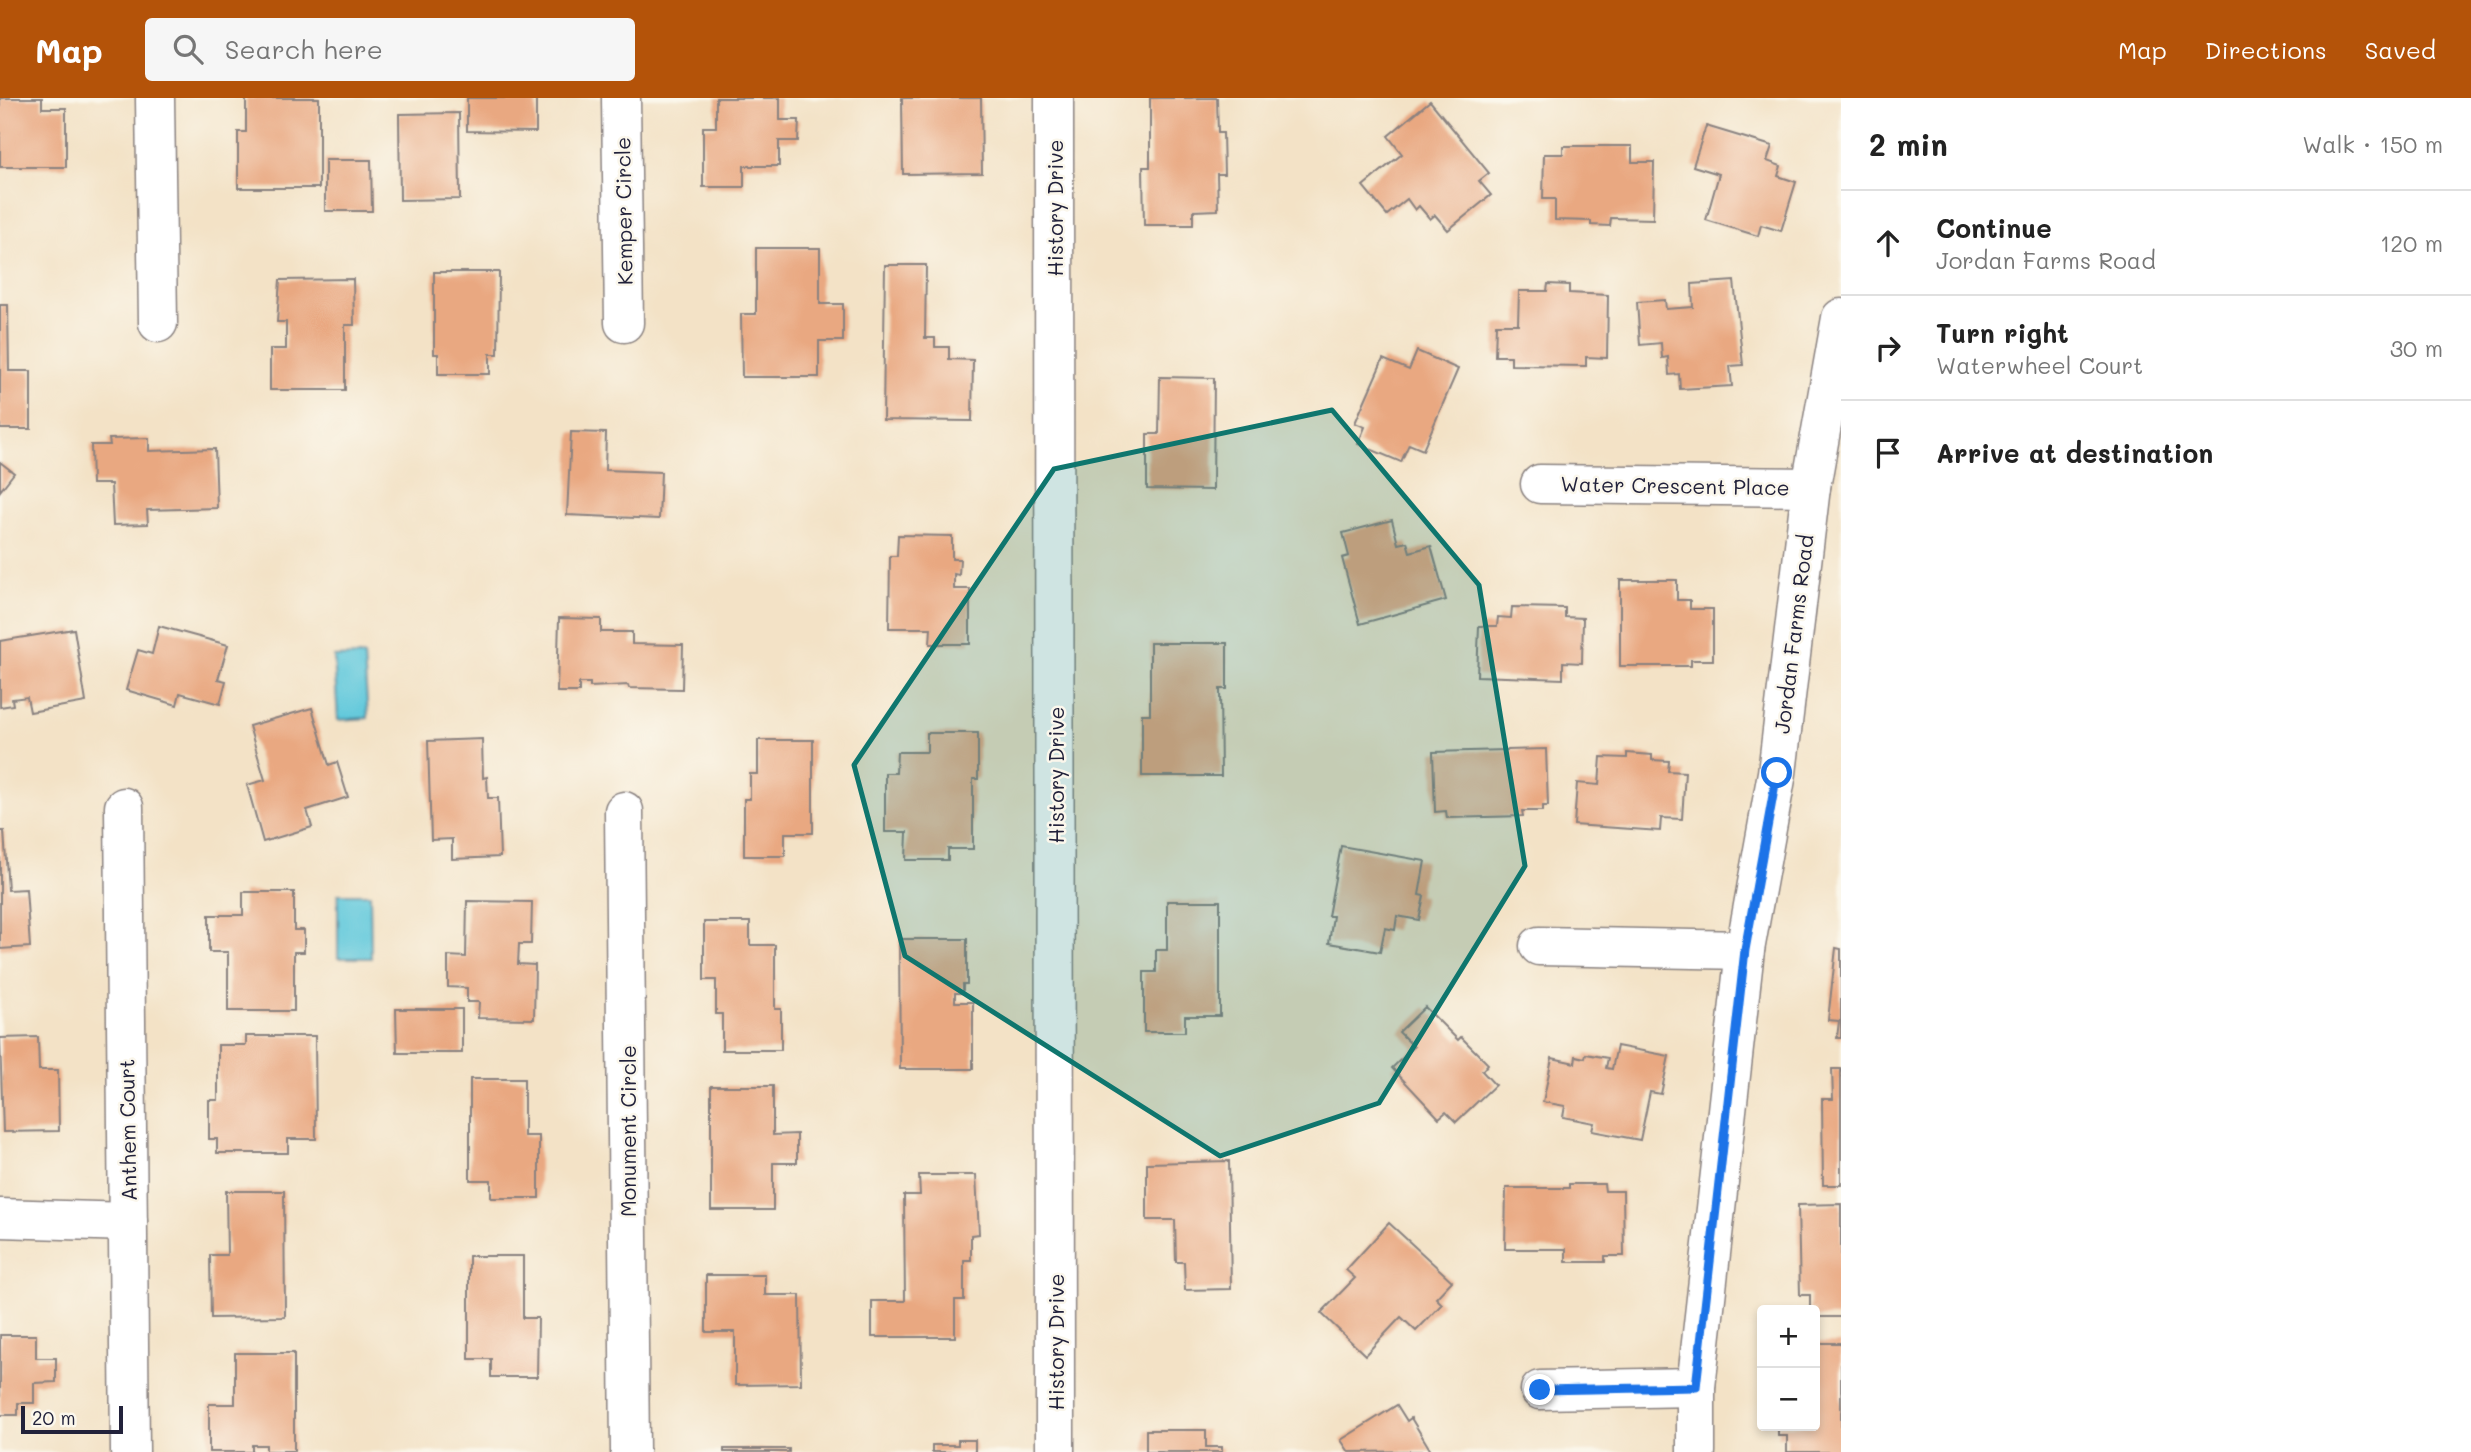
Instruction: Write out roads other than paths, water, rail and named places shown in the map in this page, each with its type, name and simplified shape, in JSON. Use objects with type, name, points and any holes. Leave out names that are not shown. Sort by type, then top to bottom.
[{"type":"street","points":[[155,98],[158,323]]},
{"type":"street","name":"Kemper Circle","points":[[621,98],[624,323]]},
{"type":"street","name":"History Drive","points":[[1054,98],[1055,1452]]},
{"type":"street","name":"Jordan Farms Road","points":[[1696,1452],[1696,1387],[1745,950],[1777,773],[1811,487],[1841,318]]},
{"type":"street","name":"Water Crescent Place","points":[[1540,484],[1811,487]]},
{"type":"street","name":"Anthem Court","points":[[124,807],[130,1452]]},
{"type":"street","name":"Monument Circle","points":[[624,811],[629,1452]]},
{"type":"street","points":[[1539,946],[1745,950]]},
{"type":"street","points":[[0,1218],[128,1222]]},
{"type":"street","points":[[1540,1390],[1696,1387]]},
{"type":"water","points":[[364,656],[368,718],[338,720],[334,657]]},
{"type":"water","points":[[338,894],[370,894],[371,958],[338,958]]}]
